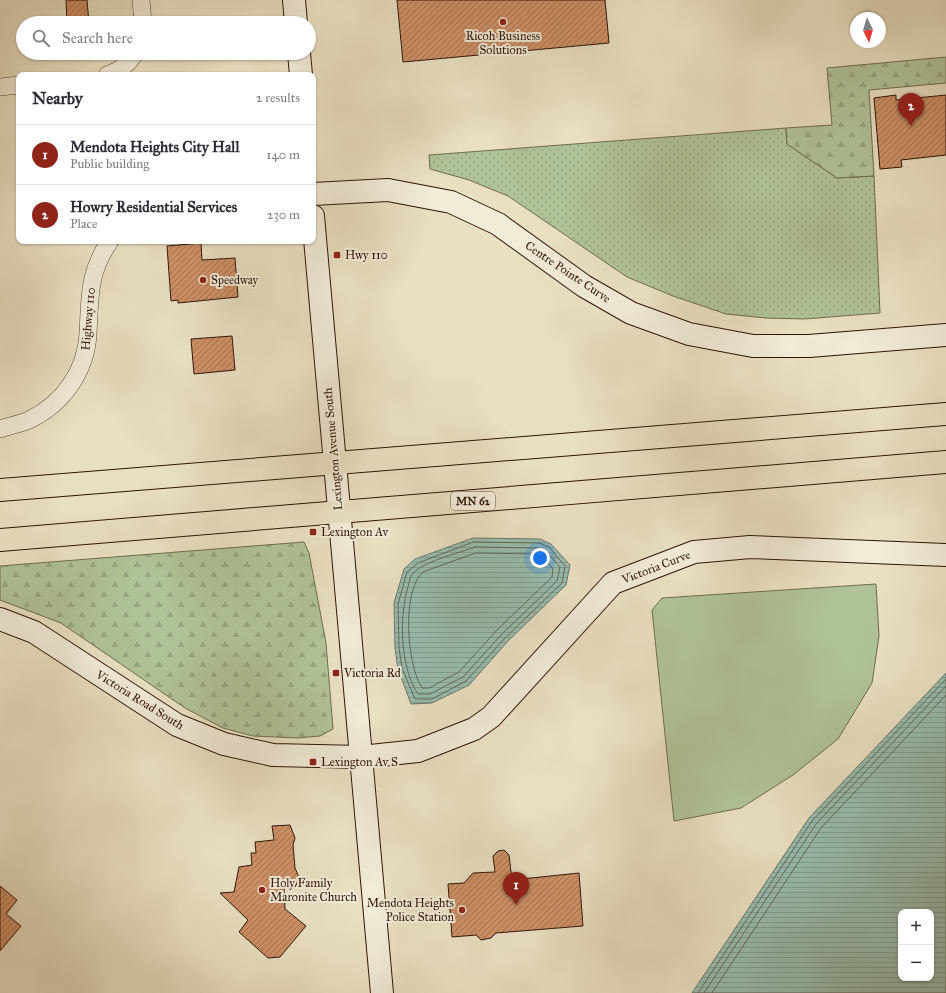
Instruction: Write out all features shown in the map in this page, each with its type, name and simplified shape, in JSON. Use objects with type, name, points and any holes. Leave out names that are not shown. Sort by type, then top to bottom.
[{"type":"highway","points":[[0,490],[946,414]]},
{"type":"highway","name":"MN 62","points":[[0,540],[946,462]]},
{"type":"street","points":[[140,0],[141,16]]},
{"type":"street","points":[[294,0],[295,16]]},
{"type":"street","points":[[115,72],[129,60]]},
{"type":"street","points":[[300,60],[301,72]]},
{"type":"street","points":[[0,87],[16,85]]},
{"type":"street","name":"Centre Pointe Curve","points":[[316,194],[388,190],[451,202],[498,224],[584,286],[631,313],[689,334],[753,346],[809,346],[946,335]]},
{"type":"street","name":"Highway 110","points":[[0,429],[29,420],[50,408],[78,375],[87,347],[91,283],[98,259],[108,244]]},
{"type":"street","name":"Lexington Avenue South","points":[[315,244],[382,993]]},
{"type":"street","name":"Victoria Curve","points":[[361,757],[418,751],[474,729],[491,717],[613,583],[694,552],[750,546],[946,556]]},
{"type":"street","name":"Victoria Road South","points":[[0,619],[34,632],[176,725],[224,744],[273,755],[361,757]]},
{"type":"green space","points":[[946,57],[946,83],[869,90],[874,176],[837,178],[787,144],[786,128],[832,125],[827,68]]},
{"type":"green space","points":[[786,128],[787,144],[837,178],[874,176],[880,313],[804,319],[766,318],[726,314],[673,296],[627,277],[508,196],[469,180],[430,169],[429,155]]},
{"type":"green space","points":[[304,542],[309,553],[326,643],[333,729],[320,736],[298,738],[253,736],[223,728],[185,708],[61,623],[0,600],[0,566]]},
{"type":"green space","points":[[876,584],[879,636],[872,683],[838,739],[793,775],[741,808],[674,821],[652,610],[662,598]]},
{"type":"water","points":[[473,538],[540,539],[551,544],[570,565],[566,585],[508,641],[469,685],[432,703],[411,704],[398,669],[395,648],[394,603],[404,569],[415,559]]},
{"type":"water","points":[[946,673],[946,993],[692,993],[809,818]]},
{"type":"building","points":[[66,0],[87,0],[88,16],[67,16]]},
{"type":"building","name":"Ricoh Business Solutions","points":[[397,0],[605,0],[609,43],[403,62]]},
{"type":"building","points":[[896,95],[896,100],[946,95],[946,155],[901,160],[902,167],[880,169],[874,98]]},
{"type":"building","name":"Speedway","points":[[201,244],[202,260],[235,258],[238,297],[178,303],[178,300],[171,301],[167,246]]},
{"type":"building","points":[[232,336],[235,370],[194,374],[191,339]]},
{"type":"building","name":"Holy Family Maronite Church","points":[[290,825],[295,838],[293,845],[295,868],[298,875],[296,886],[284,888],[285,909],[306,926],[280,957],[268,958],[239,932],[248,920],[220,893],[234,892],[239,867],[252,865],[251,853],[256,853],[255,842],[274,840],[272,826]]},
{"type":"building","points":[[504,850],[509,855],[512,880],[579,873],[583,926],[496,933],[491,938],[481,940],[476,935],[452,937],[448,884],[464,883],[473,873],[495,872],[493,856],[498,851]]},
{"type":"building","points":[[0,886],[17,900],[6,914],[21,926],[0,951]]},
{"type":"place","name":"Ricoh Business Solutions","points":[[503,22]]},
{"type":"place","name":"Howry Residential Services","points":[[911,126]]},
{"type":"place","name":"Hwy 110","points":[[337,255]]},
{"type":"place","name":"Speedway","points":[[203,280]]},
{"type":"place","name":"Lexington Av","points":[[313,532]]},
{"type":"place","name":"Victoria Rd","points":[[336,673]]},
{"type":"place","name":"Lexington Av S","points":[[313,762]]},
{"type":"place","name":"Holy Family Maronite Church","points":[[262,890]]},
{"type":"place","name":"Mendota Heights City Hall","points":[[516,905]]},
{"type":"place","name":"Mendota Heights Police Station","points":[[462,910]]}]
